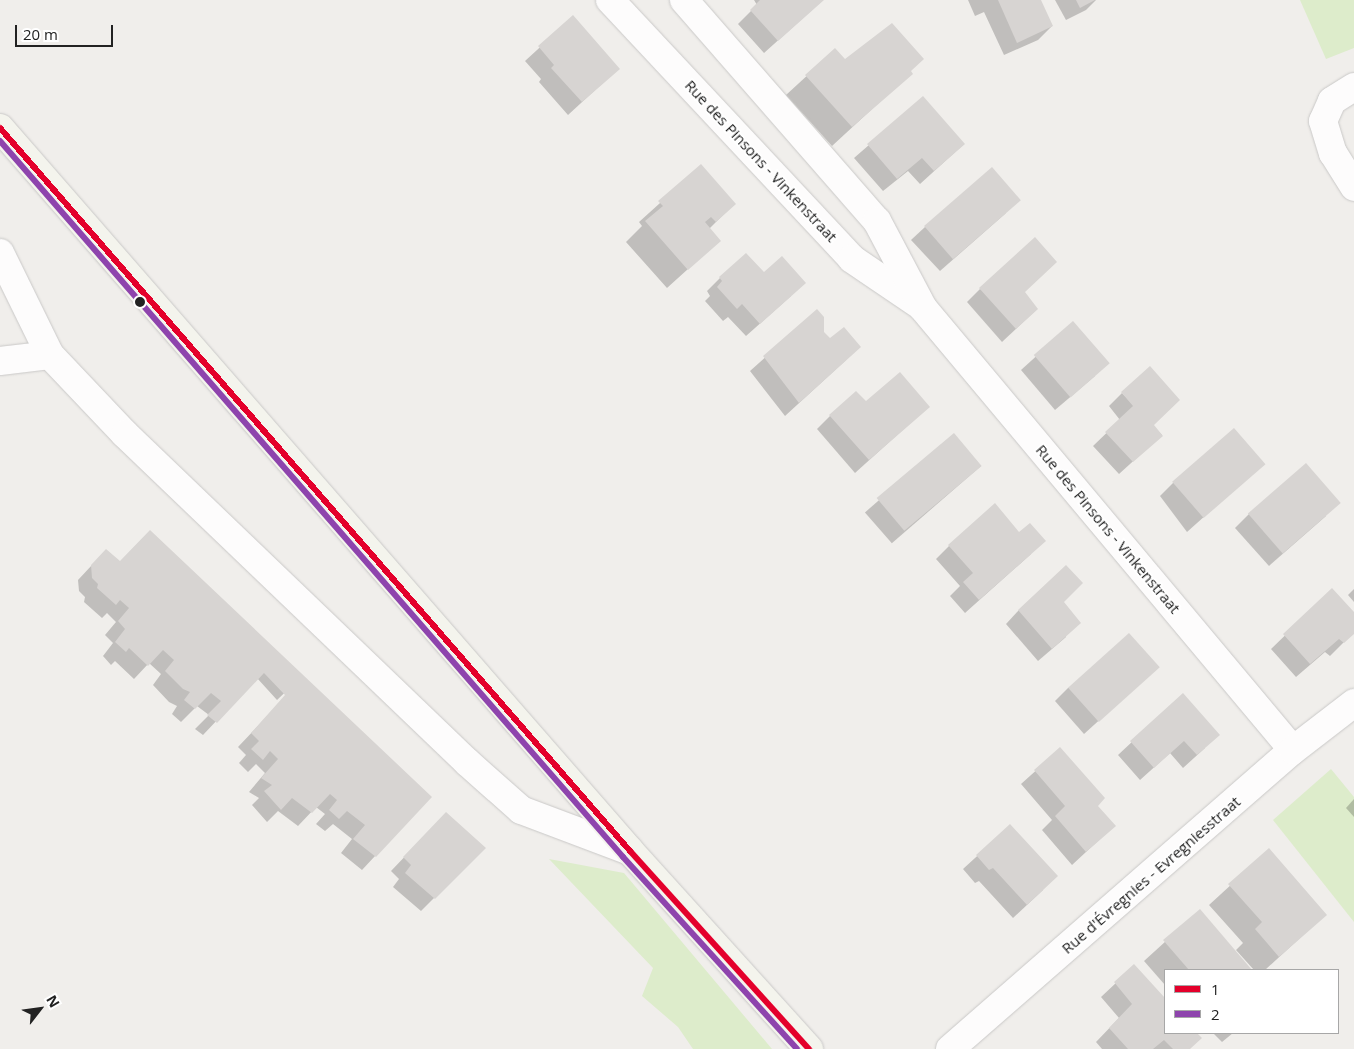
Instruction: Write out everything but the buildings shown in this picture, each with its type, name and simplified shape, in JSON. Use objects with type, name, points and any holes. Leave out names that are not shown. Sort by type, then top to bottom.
[{"type":"main road","points":[[0,128],[630,851],[809,1049]]},
{"type":"street","name":"Rue des Pinsons - Vinkenstraat","points":[[610,0],[852,259],[923,308]]},
{"type":"street","name":"Rue des Pinsons - Vinkenstraat","points":[[684,0],[877,221],[923,308],[1293,750]]},
{"type":"street","points":[[1354,87],[1332,101],[1323,121],[1333,153],[1354,187]]},
{"type":"street","points":[[0,253],[50,355],[125,434],[466,762],[521,810],[630,851]]},
{"type":"street","points":[[0,361],[50,355]]},
{"type":"street","name":"Rue d'Évregnies - Evregniesstraat","points":[[950,1049],[1293,750],[1354,702]]},
{"type":"green space","points":[[1300,0],[1354,0],[1354,48],[1326,59]]},
{"type":"green space","points":[[1331,769],[1354,797],[1354,922],[1273,820]]},
{"type":"green space","points":[[549,859],[624,873],[772,1049],[693,1049],[678,1027],[642,996],[653,968]]},
{"type":"transit line","name":"1","points":[[0,128],[630,851],[809,1049]]},
{"type":"transit line","name":"2","points":[[0,141],[623,857],[797,1049]]}]
